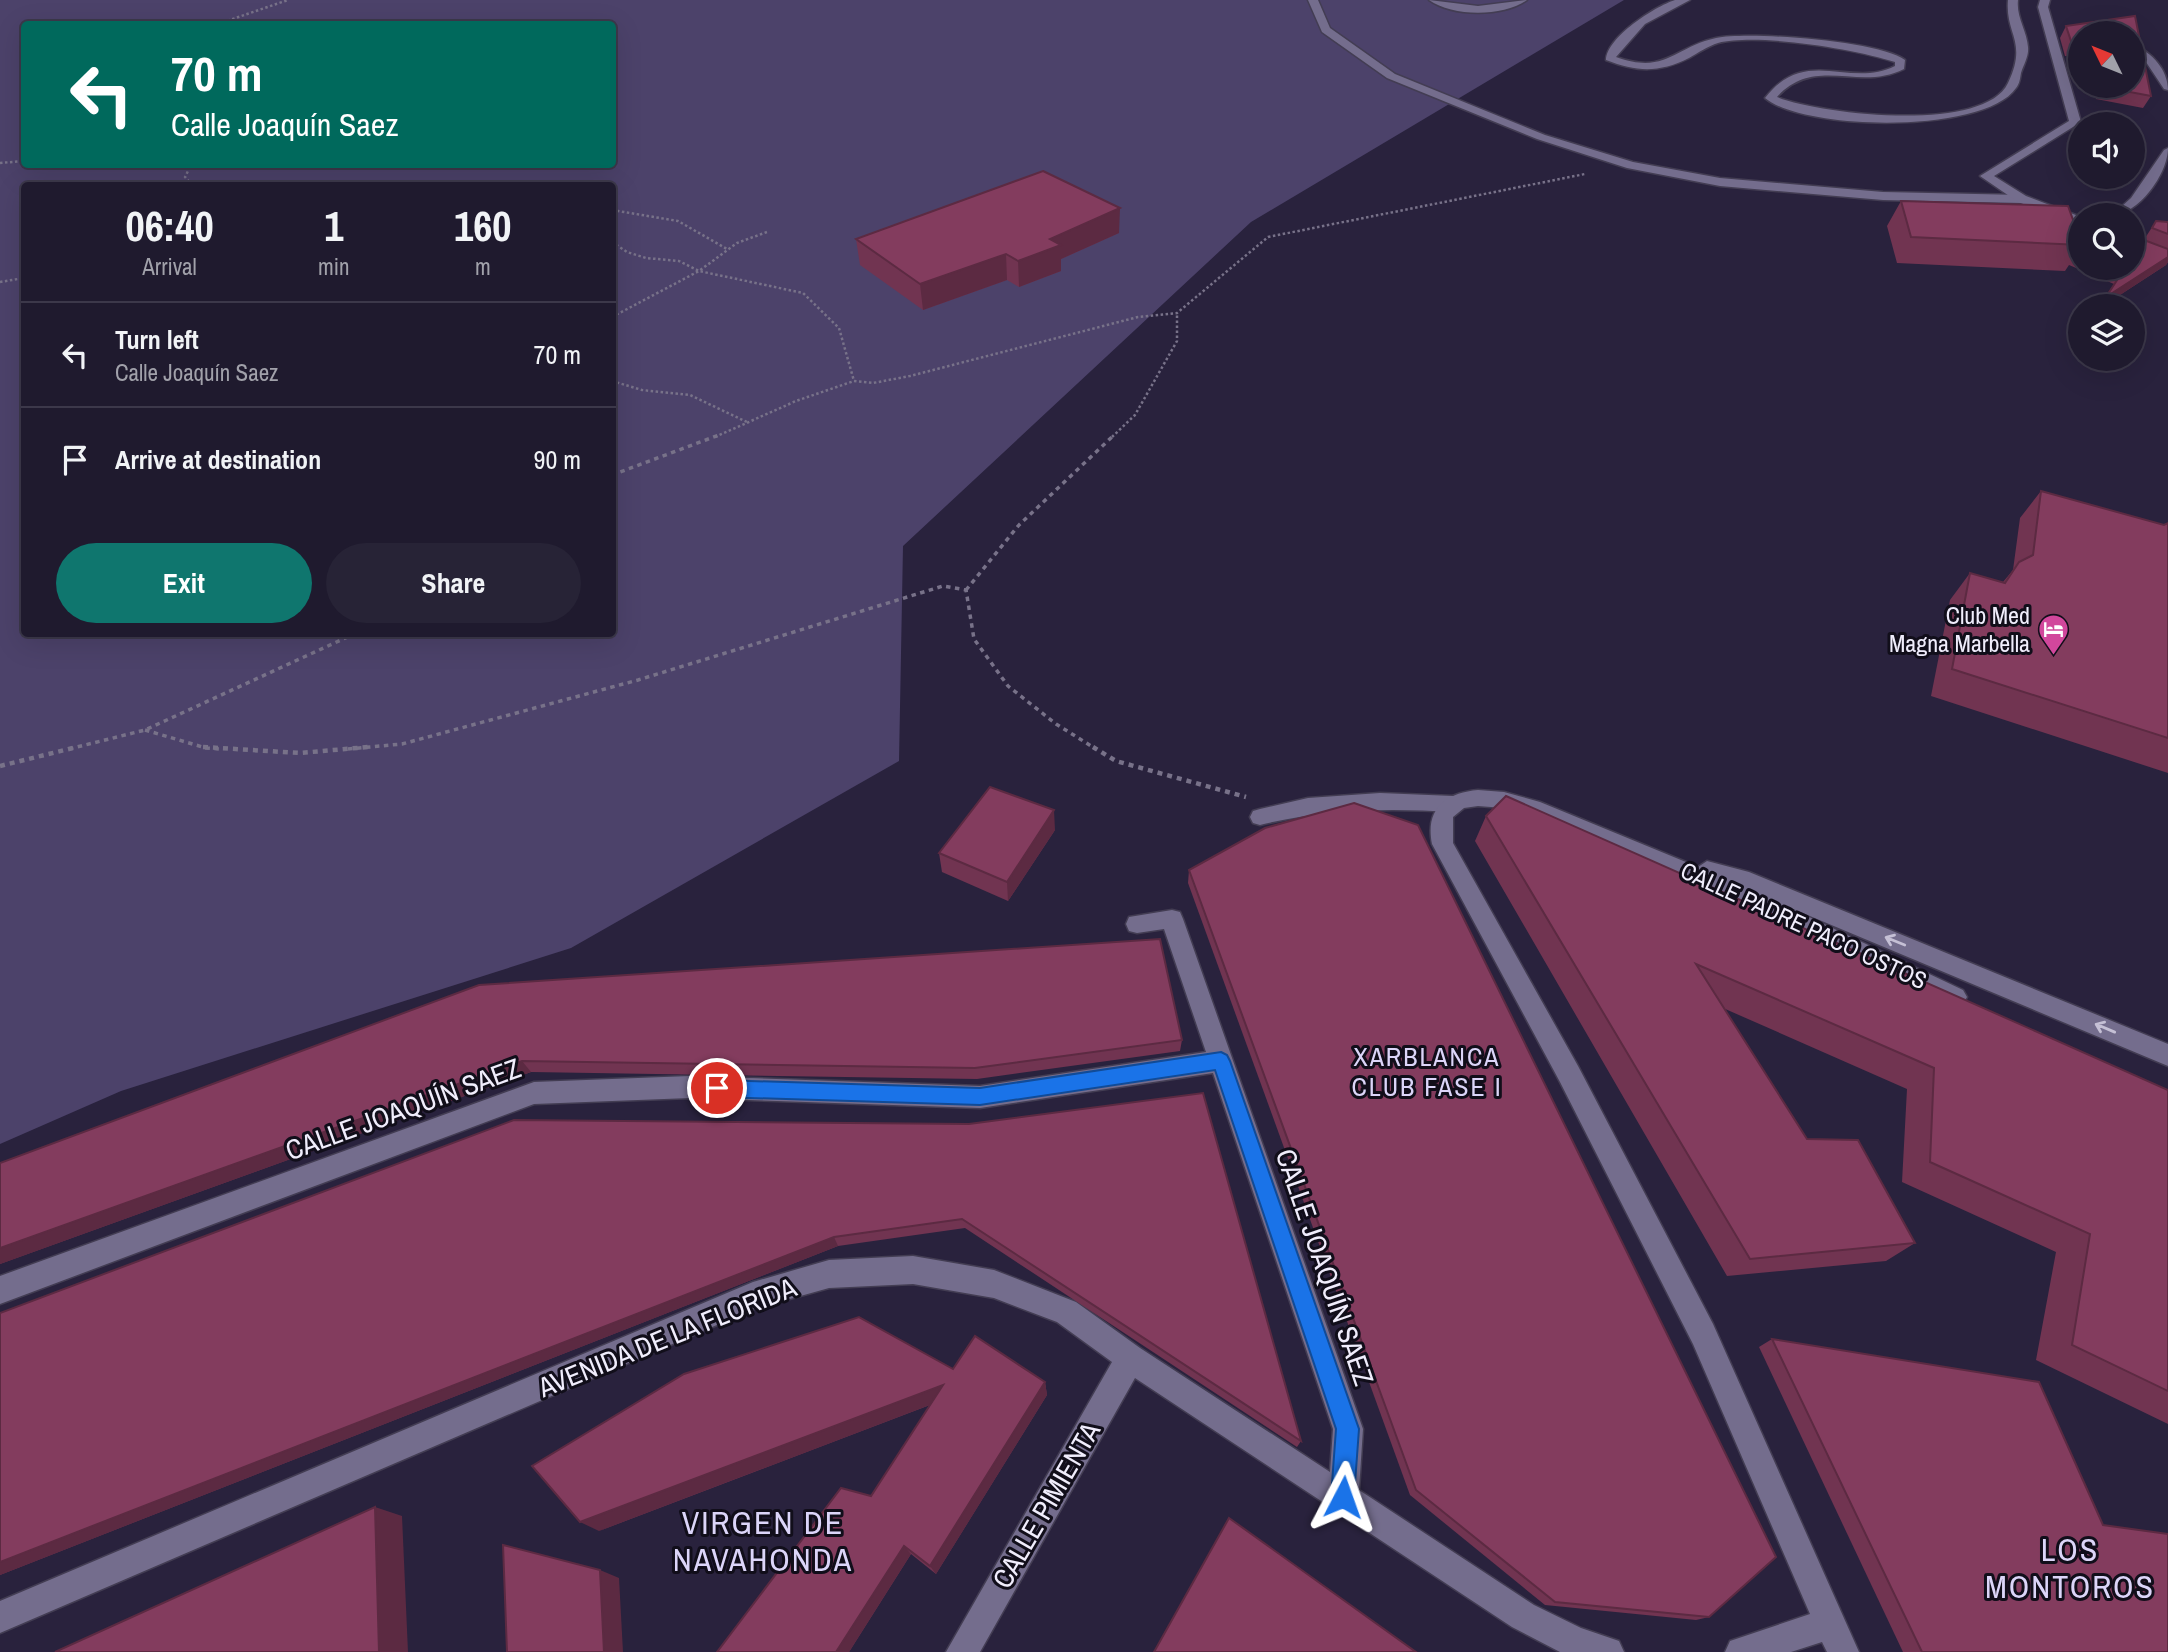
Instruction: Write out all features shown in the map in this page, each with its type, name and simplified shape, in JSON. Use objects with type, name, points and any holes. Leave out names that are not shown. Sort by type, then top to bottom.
[{"type":"street","points":[[1313,0],[1326,30],[1391,76],[1541,137],[1631,165],[1734,184],[1883,196],[2022,199]]},
{"type":"street","points":[[1434,0],[1484,9],[1509,6],[1522,0]]},
{"type":"street","points":[[1685,0],[1668,4],[1648,18],[1617,44],[1610,58],[1625,64],[1664,68],[1717,40],[1747,38],[1877,53],[1900,60],[1900,67],[1879,75],[1810,72],[1796,76],[1770,98],[1792,108],[1910,120],[1962,115],[1991,106],[2012,87],[2024,49],[2011,7],[2013,0]]},
{"type":"street","points":[[2045,0],[2043,7],[2075,122],[1986,176],[2022,199],[2068,217]]},
{"type":"street","points":[[2146,56],[2165,77],[2168,87]]},
{"type":"street","points":[[2133,203],[2168,152]]},
{"type":"street","points":[[1664,860],[1513,802],[1489,798],[1468,799],[1453,804],[1441,814],[1437,826],[1443,844],[1569,1074],[1703,1334],[1837,1638],[1741,1652]]},
{"type":"street","points":[[1260,817],[1291,808],[1387,799],[1453,804]]},
{"type":"street","name":"CALLE PADRE PACO OSTOS","points":[[1664,860],[1975,1006]]},
{"type":"street","name":"CALLE PADRE PACO OSTOS","points":[[1664,860],[1741,878],[2168,1055]]},
{"type":"street","name":"CALLE JOAQUÍN SAEZ","points":[[1137,924],[1172,919],[1348,1429],[1343,1497]]},
{"type":"street","name":"CALLE JOAQUÍN SAEZ","points":[[0,1290],[534,1093],[690,1087],[980,1097],[1221,1061]]},
{"type":"street","name":"AVENIDA DE LA FLORIDA","points":[[0,1618],[753,1296],[829,1274],[913,1270],[994,1284],[1066,1312],[1130,1358],[1523,1616],[1576,1643],[1608,1652]]},
{"type":"street","name":"CALLE PIMIENTA","points":[[962,1652],[1130,1358]]},
{"type":"path","points":[[227,21],[288,0]]},
{"type":"path","points":[[0,163],[21,161]]},
{"type":"path","points":[[616,474],[750,424],[796,401],[854,381],[873,383],[910,376],[1138,317],[1177,313],[1268,237],[1631,165]]},
{"type":"path","points":[[616,211],[678,220],[727,249]]},
{"type":"path","points":[[616,315],[699,271],[727,249],[767,232]]},
{"type":"path","points":[[616,245],[626,252],[646,258],[679,261],[699,271],[803,293],[839,328],[854,381]]},
{"type":"path","points":[[0,282],[21,278]]},
{"type":"path","points":[[1177,313],[1177,341],[1135,415],[1019,525],[966,590],[974,639],[1008,686],[1056,724],[1116,761],[1291,808]]},
{"type":"path","points":[[616,382],[642,390],[690,395],[750,424]]},
{"type":"path","points":[[145,730],[206,748],[300,753],[402,744],[638,680],[943,586],[966,590]]},
{"type":"path","points":[[0,766],[145,730],[347,637]]},
{"type":"shaded area","points":[[0,0],[1624,0],[1251,222],[903,546],[899,761],[571,948],[121,1091],[0,1144]]},
{"type":"building","points":[[2135,16],[2136,21],[2100,21]]},
{"type":"building","points":[[2146,71],[2151,96],[2146,95]]},
{"type":"building","points":[[1043,171],[1120,208],[1050,239],[1061,245],[1018,261],[1006,254],[920,284],[856,239]]},
{"type":"building","points":[[1901,201],[2068,206],[2068,244],[1911,237]]},
{"type":"building","points":[[2156,221],[2168,222],[2168,234],[2152,228]]},
{"type":"building","points":[[2145,240],[2168,249],[2168,257],[2145,272]]},
{"type":"building","points":[[2117,280],[2132,280],[2111,294],[2108,294]]},
{"type":"building","name":"Club Med Magna Marbella","points":[[2041,491],[2164,525],[2168,523],[2168,738],[1952,669],[1970,573],[2005,583],[2019,562],[2033,555]]},
{"type":"building","points":[[990,787],[1054,810],[1007,882],[939,853]]},
{"type":"building","points":[[1506,796],[2168,1090],[2168,1391],[2072,1345],[2090,1234],[1930,1162],[1934,1068],[1696,964],[1807,1139],[1858,1140],[1915,1243],[1750,1259],[1486,816]]},
{"type":"building","points":[[1354,803],[1418,825],[1776,1557],[1709,1617],[1555,1602],[1416,1490],[1189,870],[1265,828]]},
{"type":"building","points":[[1160,939],[1182,1040],[975,1068],[522,1061],[0,1248],[0,1163],[479,985]]},
{"type":"building","points":[[1203,1093],[1301,1441],[962,1219],[834,1237],[0,1562],[0,1313],[514,1120],[969,1124]]},
{"type":"building","points":[[859,1317],[953,1369],[975,1336],[1045,1382],[930,1566],[904,1546],[836,1652],[717,1652],[841,1488],[871,1496],[943,1385],[580,1522],[532,1466],[684,1374]]},
{"type":"building","points":[[1772,1339],[2039,1382],[2103,1525],[2168,1534],[2168,1652],[1922,1652]]},
{"type":"building","points":[[375,1507],[379,1652],[55,1652]]},
{"type":"building","points":[[1229,1518],[1416,1652],[1154,1652]]},
{"type":"building","points":[[503,1545],[600,1570],[604,1652],[507,1652]]},
{"type":"place","name":"Club Med Magna Marbella","points":[[2053,656]]},
{"type":"district","name":"XARBLANCA CLUB FASE I","points":[[1427,1071]]},
{"type":"district","name":"VIRGEN DE NAVAHONDA","points":[[763,1540]]},
{"type":"district","name":"LOS MONTOROS","points":[[2070,1568]]},
{"type":"route","points":[[717,1088],[980,1097],[1221,1061],[1348,1429],[1343,1497]]}]
